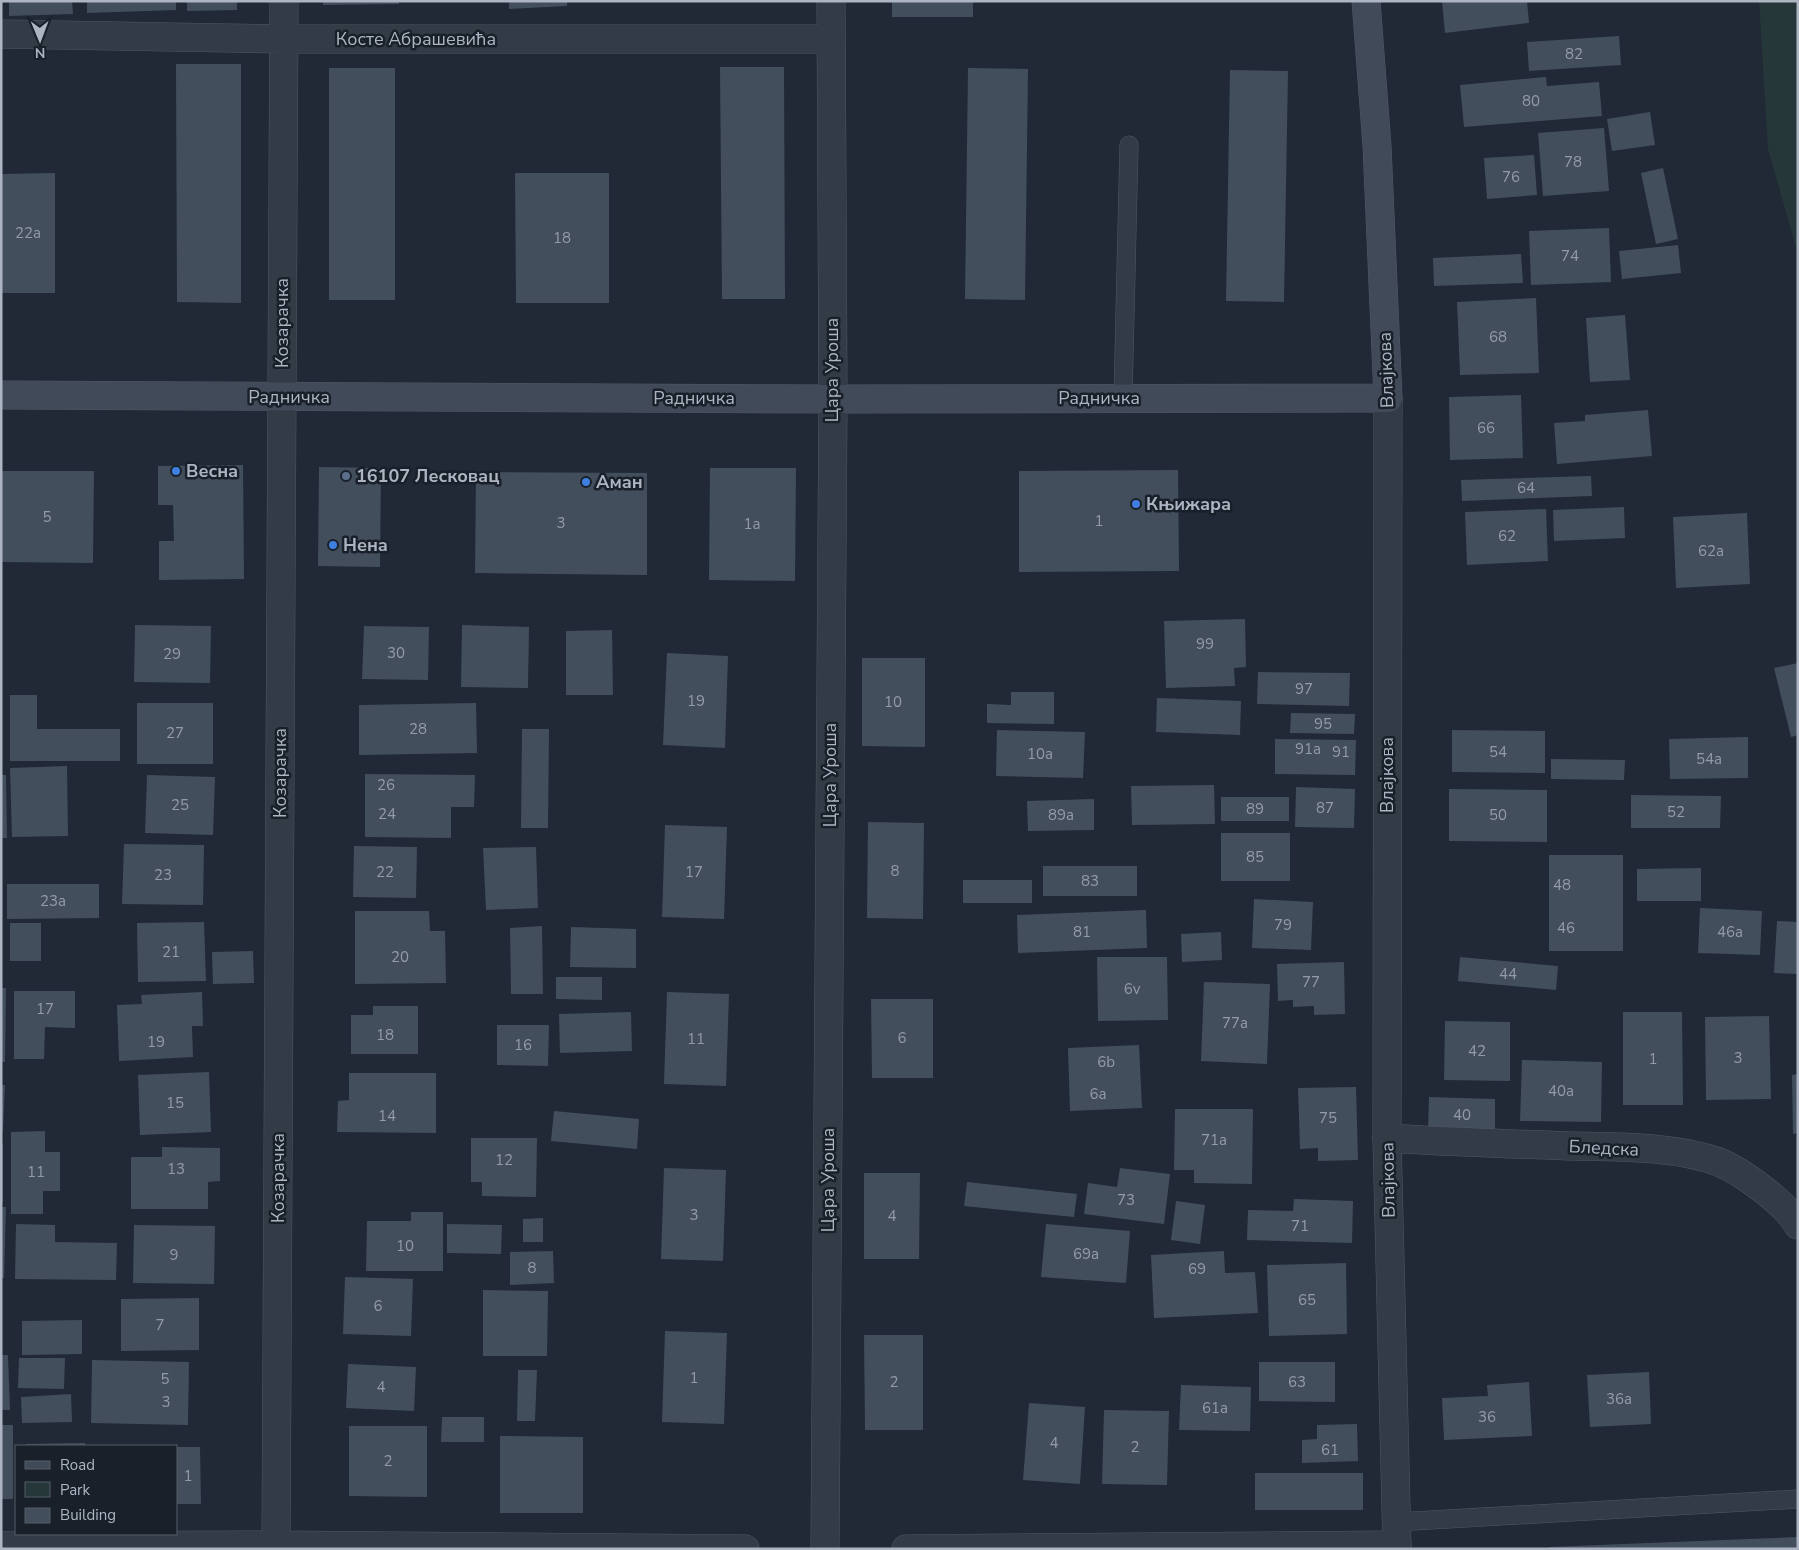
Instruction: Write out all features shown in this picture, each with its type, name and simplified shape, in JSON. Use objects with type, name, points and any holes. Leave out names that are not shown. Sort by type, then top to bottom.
[{"type":"main road","name":"Влајкова","points":[[1366,1],[1377,146],[1388,398]]},
{"type":"main road","name":"Радничка","points":[[1,395],[833,399],[1388,398]]},
{"type":"street","name":"Козарачка","points":[[276,1545],[284,1]]},
{"type":"street","name":"Цара Уроша","points":[[825,1549],[833,399],[831,1]]},
{"type":"street","name":"Косте Абрашевића","points":[[1,34],[284,39],[831,39]]},
{"type":"street","name":"Влајкова","points":[[1388,398],[1387,1138],[1397,1538]]},
{"type":"street","name":"Бледска","points":[[1387,1138],[1630,1148],[1689,1155],[1720,1163],[1762,1189],[1794,1217],[1798,1225]]},
{"type":"street","points":[[906,1549],[1397,1538]]},
{"type":"street","points":[[1,1546],[276,1545],[745,1549]]},
{"type":"lane","points":[[1123,398],[1129,145]]},
{"type":"lane","points":[[1397,1538],[1798,1499]]},
{"type":"green space","points":[[1759,1],[1798,1],[1798,254],[1768,149]]},
{"type":"building","points":[[9,1],[72,1],[73,14],[9,16]]},
{"type":"building","points":[[87,1],[176,1],[176,10],[87,13]]},
{"type":"building","points":[[187,1],[237,1],[237,10],[187,11]]},
{"type":"building","points":[[323,1],[399,1],[399,4],[323,5]]},
{"type":"building","points":[[509,1],[567,1],[567,6],[509,9]]},
{"type":"building","points":[[892,1],[973,1],[973,17],[892,17]]},
{"type":"building","points":[[1442,1],[1527,1],[1529,23],[1445,33]]},
{"type":"building","points":[[1619,36],[1621,65],[1529,71],[1527,42]]},
{"type":"building","points":[[176,64],[241,64],[241,303],[177,302]]},
{"type":"building","points":[[720,67],[784,67],[785,299],[722,299]]},
{"type":"building","points":[[329,68],[395,68],[395,300],[329,300]]},
{"type":"building","points":[[968,68],[1028,69],[1025,300],[965,299]]},
{"type":"building","points":[[1230,70],[1288,71],[1284,302],[1226,301]]},
{"type":"building","points":[[1546,77],[1547,86],[1599,82],[1602,116],[1464,127],[1460,85]]},
{"type":"building","points":[[1650,112],[1655,145],[1612,151],[1607,119]]},
{"type":"building","points":[[1604,128],[1609,191],[1543,196],[1538,133]]},
{"type":"building","points":[[1534,155],[1537,195],[1487,199],[1484,158]]},
{"type":"building","points":[[1663,168],[1678,239],[1656,244],[1641,173]]},
{"type":"building","points":[[55,173],[55,293],[1,293],[1,174]]},
{"type":"building","points":[[515,173],[609,173],[609,303],[516,303]]},
{"type":"building","points":[[1609,228],[1611,282],[1531,285],[1529,231]]},
{"type":"building","points":[[1678,245],[1681,273],[1622,279],[1619,251]]},
{"type":"building","points":[[1521,254],[1523,283],[1434,286],[1433,258]]},
{"type":"building","points":[[1536,298],[1539,373],[1460,375],[1457,302]]},
{"type":"building","points":[[1625,315],[1630,380],[1590,382],[1586,318]]},
{"type":"building","points":[[1521,395],[1523,458],[1450,460],[1449,397]]},
{"type":"building","points":[[1648,410],[1652,456],[1557,464],[1554,423],[1585,421],[1585,415]]},
{"type":"building","points":[[243,465],[244,579],[159,580],[159,541],[174,541],[173,505],[158,505],[158,466]]},
{"type":"building","points":[[319,467],[381,468],[380,567],[318,566]]},
{"type":"building","points":[[710,468],[796,468],[795,581],[709,580]]},
{"type":"building","points":[[1178,470],[1179,571],[1019,572],[1019,471]]},
{"type":"building","points":[[1,471],[94,471],[93,563],[1,562]]},
{"type":"building","points":[[476,472],[647,473],[647,575],[475,573]]},
{"type":"building","points":[[1591,476],[1592,496],[1462,501],[1461,480]]},
{"type":"building","points":[[1624,507],[1625,538],[1554,541],[1553,510]]},
{"type":"building","points":[[1546,509],[1548,561],[1467,565],[1465,512]]},
{"type":"building","points":[[1747,513],[1750,584],[1676,588],[1673,517]]},
{"type":"building","points":[[1245,619],[1246,667],[1234,668],[1235,686],[1166,688],[1164,621]]},
{"type":"building","points":[[135,625],[211,626],[210,683],[134,682]]},
{"type":"building","points":[[462,625],[529,627],[528,688],[461,687]]},
{"type":"building","points":[[364,626],[429,627],[428,680],[362,679]]},
{"type":"building","points":[[612,630],[613,695],[566,695],[566,631]]},
{"type":"building","points":[[667,653],[728,656],[725,748],[663,745]]},
{"type":"building","points":[[862,658],[925,658],[925,747],[862,746]]},
{"type":"building","points":[[1798,663],[1798,735],[1791,737],[1774,668]]},
{"type":"building","points":[[1258,672],[1350,673],[1349,706],[1257,704]]},
{"type":"building","points":[[1011,692],[1054,692],[1054,724],[987,723],[987,704],[1011,705]]},
{"type":"building","points":[[10,695],[37,695],[37,729],[120,729],[120,761],[10,761]]},
{"type":"building","points":[[1157,698],[1241,701],[1240,735],[1156,732]]},
{"type":"building","points":[[137,703],[213,703],[213,764],[137,764]]},
{"type":"building","points":[[476,703],[477,753],[359,755],[359,705]]},
{"type":"building","points":[[1291,713],[1355,714],[1354,734],[1290,733]]},
{"type":"building","points":[[522,729],[549,729],[548,828],[521,828]]},
{"type":"building","points":[[997,730],[1085,732],[1083,778],[996,776]]},
{"type":"building","points":[[1452,730],[1545,731],[1545,773],[1452,772]]},
{"type":"building","points":[[1748,737],[1748,778],[1670,779],[1669,739]]},
{"type":"building","points":[[1275,739],[1356,740],[1355,775],[1275,774]]},
{"type":"building","points":[[1551,759],[1625,760],[1624,780],[1551,779]]},
{"type":"building","points":[[67,766],[68,836],[12,837],[10,768]]},
{"type":"building","points":[[365,774],[475,775],[474,807],[451,807],[451,838],[365,837]]},
{"type":"building","points":[[1,775],[6,775],[7,838],[1,838]]},
{"type":"building","points":[[147,775],[215,777],[213,835],[145,833]]},
{"type":"building","points":[[1214,785],[1215,824],[1132,825],[1131,786]]},
{"type":"building","points":[[1296,787],[1355,789],[1354,828],[1295,827]]},
{"type":"building","points":[[1449,789],[1547,790],[1547,842],[1449,841]]},
{"type":"building","points":[[1631,795],[1721,796],[1720,828],[1631,828]]},
{"type":"building","points":[[1221,797],[1289,797],[1289,821],[1221,821]]},
{"type":"building","points":[[1094,799],[1094,830],[1028,831],[1027,801]]},
{"type":"building","points":[[868,822],[924,823],[923,919],[867,918]]},
{"type":"building","points":[[665,825],[727,827],[724,919],[662,917]]},
{"type":"building","points":[[1221,833],[1290,833],[1290,881],[1221,881]]},
{"type":"building","points":[[124,844],[204,845],[203,905],[122,904]]},
{"type":"building","points":[[354,846],[417,847],[416,898],[353,897]]},
{"type":"building","points":[[536,847],[538,908],[486,910],[483,848]]},
{"type":"building","points":[[1549,855],[1623,855],[1623,951],[1549,951]]},
{"type":"building","points":[[1043,866],[1137,866],[1137,896],[1043,896]]},
{"type":"building","points":[[1701,868],[1701,901],[1637,901],[1637,869]]},
{"type":"building","points":[[963,880],[1032,880],[1032,903],[963,903]]},
{"type":"building","points":[[7,884],[99,884],[99,918],[7,919]]},
{"type":"building","points":[[1254,899],[1313,902],[1311,950],[1252,948]]},
{"type":"building","points":[[1700,908],[1762,911],[1760,955],[1698,953]]},
{"type":"building","points":[[1146,910],[1147,948],[1018,953],[1017,915]]},
{"type":"building","points":[[355,911],[429,911],[430,931],[445,931],[446,983],[355,984]]},
{"type":"building","points":[[1777,921],[1798,922],[1798,974],[1774,973]]},
{"type":"building","points":[[204,922],[206,981],[138,982],[137,923]]},
{"type":"building","points":[[10,923],[41,923],[41,961],[10,961]]},
{"type":"building","points":[[542,926],[543,994],[511,994],[510,928]]},
{"type":"building","points":[[571,927],[636,929],[636,968],[570,967]]},
{"type":"building","points":[[1221,932],[1222,960],[1182,962],[1181,934]]},
{"type":"building","points":[[253,951],[254,983],[213,984],[212,952]]},
{"type":"building","points":[[1097,957],[1167,957],[1168,1020],[1098,1021]]},
{"type":"building","points":[[1460,957],[1558,966],[1556,990],[1458,981]]},
{"type":"building","points":[[1344,962],[1345,1014],[1314,1015],[1314,1006],[1293,1007],[1293,1000],[1278,1001],[1277,964]]},
{"type":"building","points":[[556,977],[602,977],[602,1000],[556,999]]},
{"type":"building","points":[[1204,982],[1270,984],[1267,1064],[1201,1061]]},
{"type":"building","points":[[1,988],[6,988],[5,1062],[1,1062]]},
{"type":"building","points":[[14,991],[75,991],[75,1028],[45,1027],[44,1059],[14,1059]]},
{"type":"building","points":[[202,992],[203,1026],[192,1026],[193,1057],[119,1061],[117,1005],[142,1004],[141,995]]},
{"type":"building","points":[[667,992],[729,994],[726,1086],[664,1084]]},
{"type":"building","points":[[871,999],[933,999],[933,1078],[872,1078]]},
{"type":"building","points":[[373,1006],[418,1006],[418,1054],[351,1054],[351,1015],[373,1015]]},
{"type":"building","points":[[631,1012],[632,1051],[560,1053],[559,1014]]},
{"type":"building","points":[[1623,1012],[1682,1012],[1683,1105],[1623,1105]]},
{"type":"building","points":[[1769,1016],[1771,1099],[1706,1100],[1705,1017]]},
{"type":"building","points":[[1445,1021],[1510,1022],[1510,1081],[1444,1080]]},
{"type":"building","points":[[497,1025],[549,1025],[548,1066],[497,1065]]},
{"type":"building","points":[[1139,1045],[1142,1108],[1070,1111],[1068,1048]]},
{"type":"building","points":[[1522,1060],[1602,1062],[1601,1122],[1520,1121]]},
{"type":"building","points":[[209,1072],[211,1132],[140,1135],[138,1075]]},
{"type":"building","points":[[349,1073],[436,1073],[436,1133],[337,1132],[338,1101],[349,1100]]},
{"type":"building","points":[[1798,1074],[1798,1133],[1793,1134],[1792,1075]]},
{"type":"building","points":[[1,1085],[5,1085],[3,1132],[1,1132]]},
{"type":"building","points":[[1356,1087],[1358,1160],[1318,1161],[1318,1148],[1300,1149],[1298,1088]]},
{"type":"building","points":[[1429,1097],[1495,1099],[1495,1133],[1428,1131]]},
{"type":"building","points":[[1175,1109],[1253,1109],[1252,1184],[1194,1183],[1194,1170],[1174,1170]]},
{"type":"building","points":[[554,1111],[639,1119],[637,1149],[551,1141]]},
{"type":"building","points":[[45,1131],[45,1152],[60,1152],[60,1191],[43,1191],[43,1214],[11,1214],[11,1132]]},
{"type":"building","points":[[471,1138],[537,1138],[536,1197],[482,1196],[482,1182],[471,1182]]},
{"type":"building","points":[[1,1143],[3,1143],[3,1202],[1,1202]]},
{"type":"building","points":[[162,1147],[220,1148],[220,1181],[208,1182],[208,1209],[131,1209],[131,1157],[162,1157]]},
{"type":"building","points":[[664,1168],[726,1170],[723,1261],[661,1259]]},
{"type":"building","points":[[1120,1168],[1170,1174],[1164,1224],[1084,1214],[1088,1183],[1117,1187]]},
{"type":"building","points":[[864,1173],[920,1173],[919,1259],[864,1259]]},
{"type":"building","points":[[967,1182],[1077,1194],[1074,1217],[964,1206]]},
{"type":"building","points":[[1294,1199],[1353,1201],[1352,1243],[1247,1240],[1248,1210],[1293,1211]]},
{"type":"building","points":[[1176,1201],[1205,1205],[1200,1244],[1171,1240]]},
{"type":"building","points":[[1,1207],[6,1207],[4,1278],[1,1278]]},
{"type":"building","points":[[411,1212],[443,1212],[443,1271],[366,1271],[367,1221],[411,1221]]},
{"type":"building","points":[[543,1218],[543,1242],[523,1242],[523,1219]]},
{"type":"building","points":[[16,1224],[55,1225],[55,1242],[117,1243],[116,1280],[15,1279]]},
{"type":"building","points":[[447,1224],[502,1225],[501,1254],[447,1253]]},
{"type":"building","points":[[1046,1224],[1130,1231],[1126,1283],[1041,1277]]},
{"type":"building","points":[[134,1225],[215,1226],[214,1284],[133,1283]]},
{"type":"building","points":[[553,1251],[554,1283],[510,1285],[510,1252]]},
{"type":"building","points":[[1224,1251],[1225,1273],[1255,1272],[1258,1313],[1154,1318],[1151,1255]]},
{"type":"building","points":[[1346,1263],[1347,1334],[1269,1336],[1267,1265]]},
{"type":"building","points":[[345,1277],[413,1279],[411,1336],[343,1334]]},
{"type":"building","points":[[483,1290],[548,1291],[547,1356],[483,1356]]},
{"type":"building","points":[[199,1298],[199,1350],[121,1351],[121,1299]]},
{"type":"building","points":[[82,1320],[82,1354],[22,1355],[22,1321]]},
{"type":"building","points":[[665,1331],[727,1333],[724,1424],[662,1422]]},
{"type":"building","points":[[864,1335],[923,1335],[923,1430],[865,1430]]},
{"type":"building","points":[[1,1355],[8,1355],[10,1410],[1,1410]]},
{"type":"building","points":[[19,1358],[65,1358],[64,1389],[18,1388]]},
{"type":"building","points":[[92,1360],[189,1362],[188,1425],[91,1423]]},
{"type":"building","points":[[1259,1362],[1335,1362],[1335,1402],[1259,1401]]},
{"type":"building","points":[[348,1364],[416,1367],[414,1411],[346,1408]]},
{"type":"building","points":[[518,1370],[537,1370],[535,1421],[517,1421]]},
{"type":"building","points":[[1649,1372],[1651,1424],[1590,1427],[1587,1375]]},
{"type":"building","points":[[1529,1382],[1532,1436],[1444,1440],[1442,1398],[1488,1396],[1487,1385]]},
{"type":"building","points":[[1181,1385],[1251,1387],[1250,1431],[1179,1430]]},
{"type":"building","points":[[71,1394],[72,1422],[22,1423],[21,1397]]},
{"type":"building","points":[[1029,1403],[1085,1407],[1080,1484],[1023,1480]]},
{"type":"building","points":[[1104,1410],[1169,1411],[1167,1485],[1102,1484]]},
{"type":"building","points":[[442,1417],[484,1417],[484,1442],[441,1442]]},
{"type":"building","points":[[1357,1424],[1358,1461],[1302,1463],[1302,1440],[1317,1439],[1317,1425]]},
{"type":"building","points":[[1,1425],[13,1425],[13,1499],[1,1499]]},
{"type":"building","points":[[349,1426],[427,1426],[427,1497],[349,1496]]},
{"type":"building","points":[[500,1436],[583,1437],[583,1513],[500,1513]]},
{"type":"building","points":[[85,1443],[85,1445],[26,1445]]},
{"type":"building","points":[[178,1447],[200,1447],[201,1504],[178,1504]]},
{"type":"building","points":[[1255,1473],[1363,1473],[1363,1510],[1255,1510]]},
{"type":"building","points":[[1798,1537],[1798,1549],[1549,1549],[1549,1547]]},
{"type":"place","name":"Весна","points":[[176,471]]},
{"type":"place","name":"16107 Лесковац","points":[[346,476]]},
{"type":"place","name":"Аман","points":[[586,482]]},
{"type":"place","name":"Књижара","points":[[1136,504]]},
{"type":"place","name":"Нена","points":[[333,545]]}]
